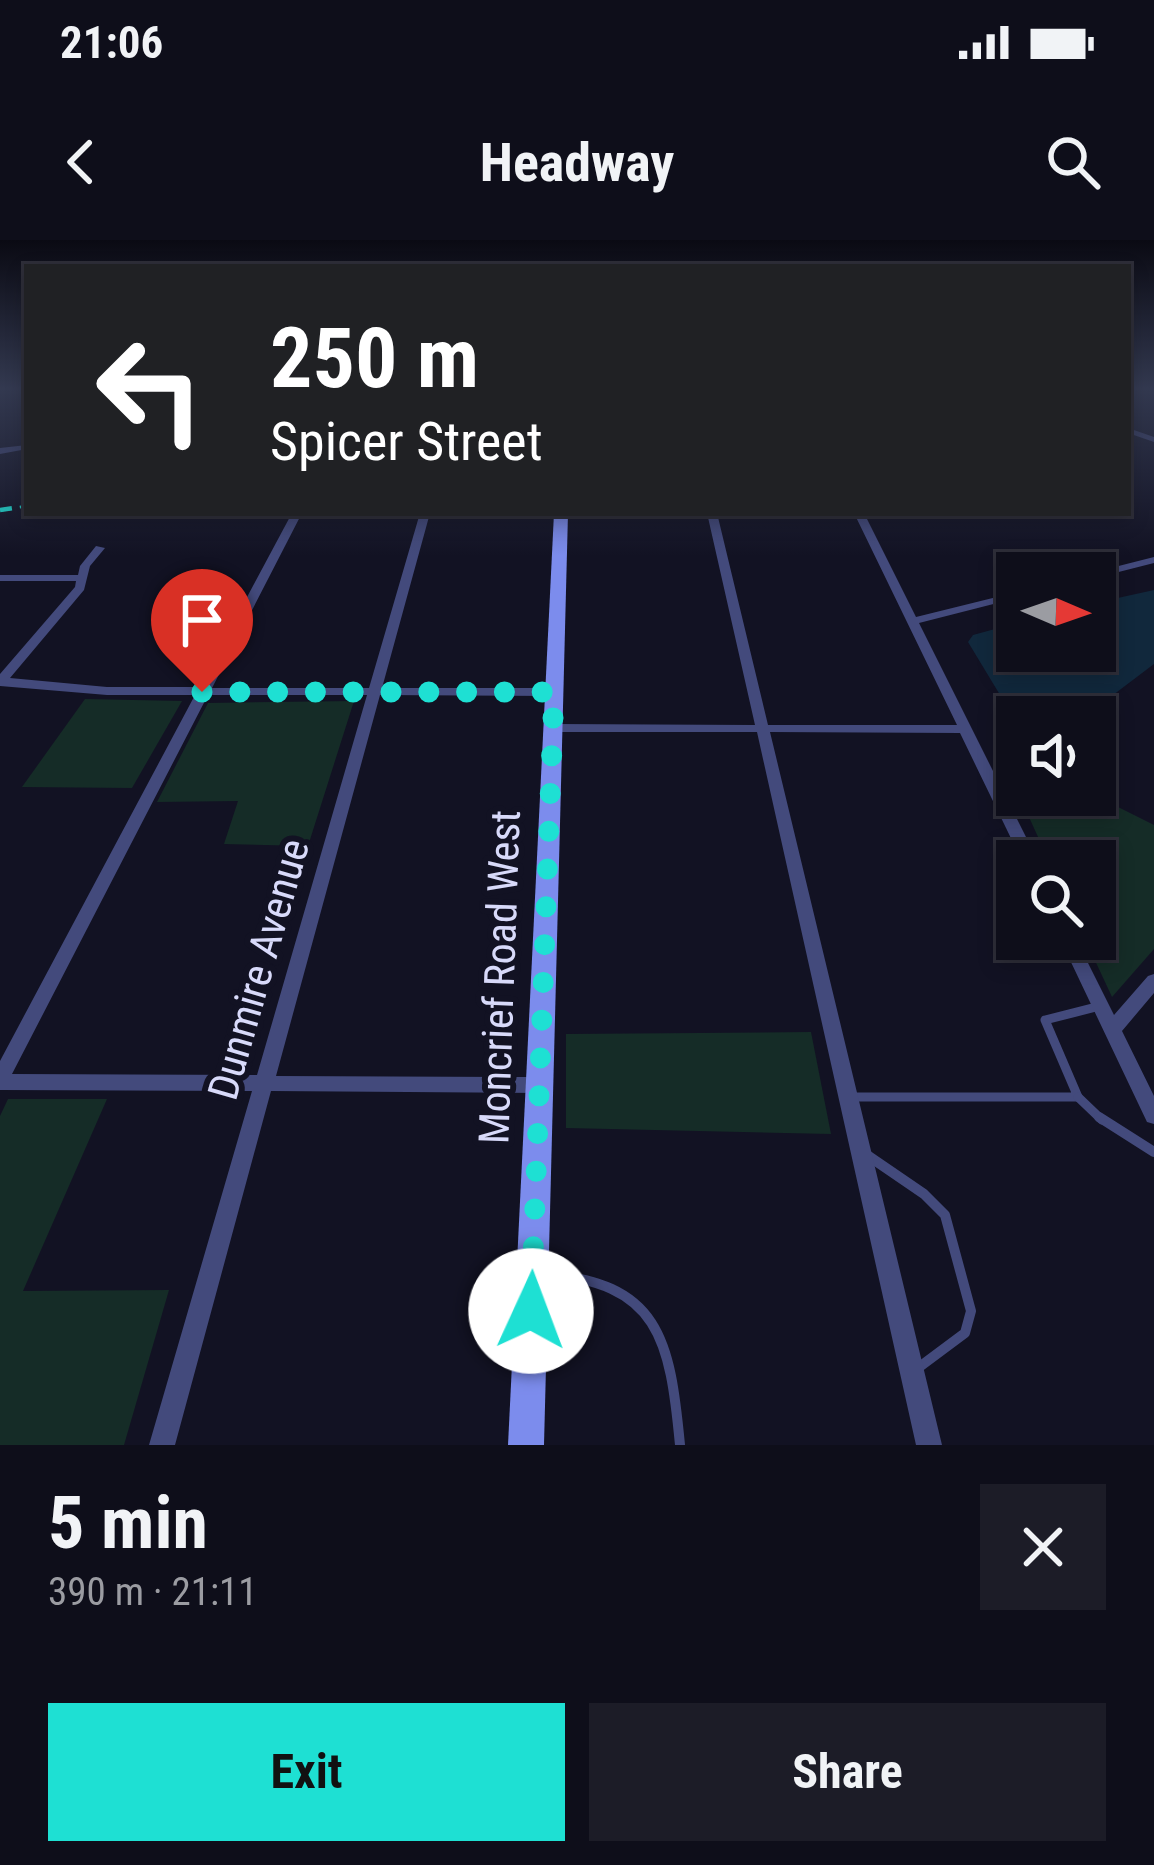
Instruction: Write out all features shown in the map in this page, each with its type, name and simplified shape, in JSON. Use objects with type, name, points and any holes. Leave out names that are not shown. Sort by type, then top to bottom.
[{"type":"street","points":[[295,516],[0,1080],[540,1085]]},
{"type":"street","name":"Dunmire Avenue","points":[[162,1445],[423,516]]},
{"type":"street","name":"Moncrief Road West","points":[[526,1445],[561,516]]},
{"type":"street","points":[[713,516],[929,1445]]},
{"type":"street","points":[[860,516],[1020,840]]},
{"type":"street","points":[[0,682],[100,548]]},
{"type":"street","points":[[1116,570],[1154,560]]},
{"type":"street","points":[[0,578],[82,578]]},
{"type":"street","points":[[912,621],[996,600]]},
{"type":"street","points":[[0,682],[107,691],[554,692]]},
{"type":"street","points":[[553,728],[964,729]]},
{"type":"street","points":[[1078,960],[1154,1116]]},
{"type":"street","points":[[1111,1031],[1154,982]]},
{"type":"lane","points":[[1101,1006],[1078,1008],[1045,1020],[1078,1097],[1109,1126],[1154,1152]]},
{"type":"lane","points":[[848,1097],[1078,1097]]},
{"type":"lane","points":[[861,1150],[924,1194],[945,1215],[971,1311],[965,1333],[912,1372]]},
{"type":"lane","points":[[532,1274],[586,1277],[614,1286],[652,1318],[669,1354],[680,1445]]},
{"type":"green space","points":[[85,699],[182,701],[132,788],[22,787]]},
{"type":"green space","points":[[354,701],[308,846],[224,844],[238,801],[157,802],[208,703]]},
{"type":"green space","points":[[1116,806],[1154,825],[1154,949],[1112,997],[1095,960],[1116,960],[1116,840],[1039,840],[1028,816],[1116,816]]},
{"type":"green space","points":[[811,1032],[831,1134],[566,1128],[566,1034]]},
{"type":"green space","points":[[8,1099],[107,1099],[23,1291],[169,1290],[124,1445],[0,1445],[0,1116]]},
{"type":"water","points":[[1154,590],[1154,664],[1112,696],[1001,696],[968,642],[973,635],[996,629],[996,672],[1116,672],[1116,598]]},
{"type":"railway","points":[[14,508],[24,506]]},
{"type":"railway","points":[[14,508],[21,507]]},
{"type":"railway","points":[[0,510],[14,508]]},
{"type":"railway","points":[[1,510],[14,508]]},
{"type":"route","points":[[202,692],[554,692],[531,1311]]}]
